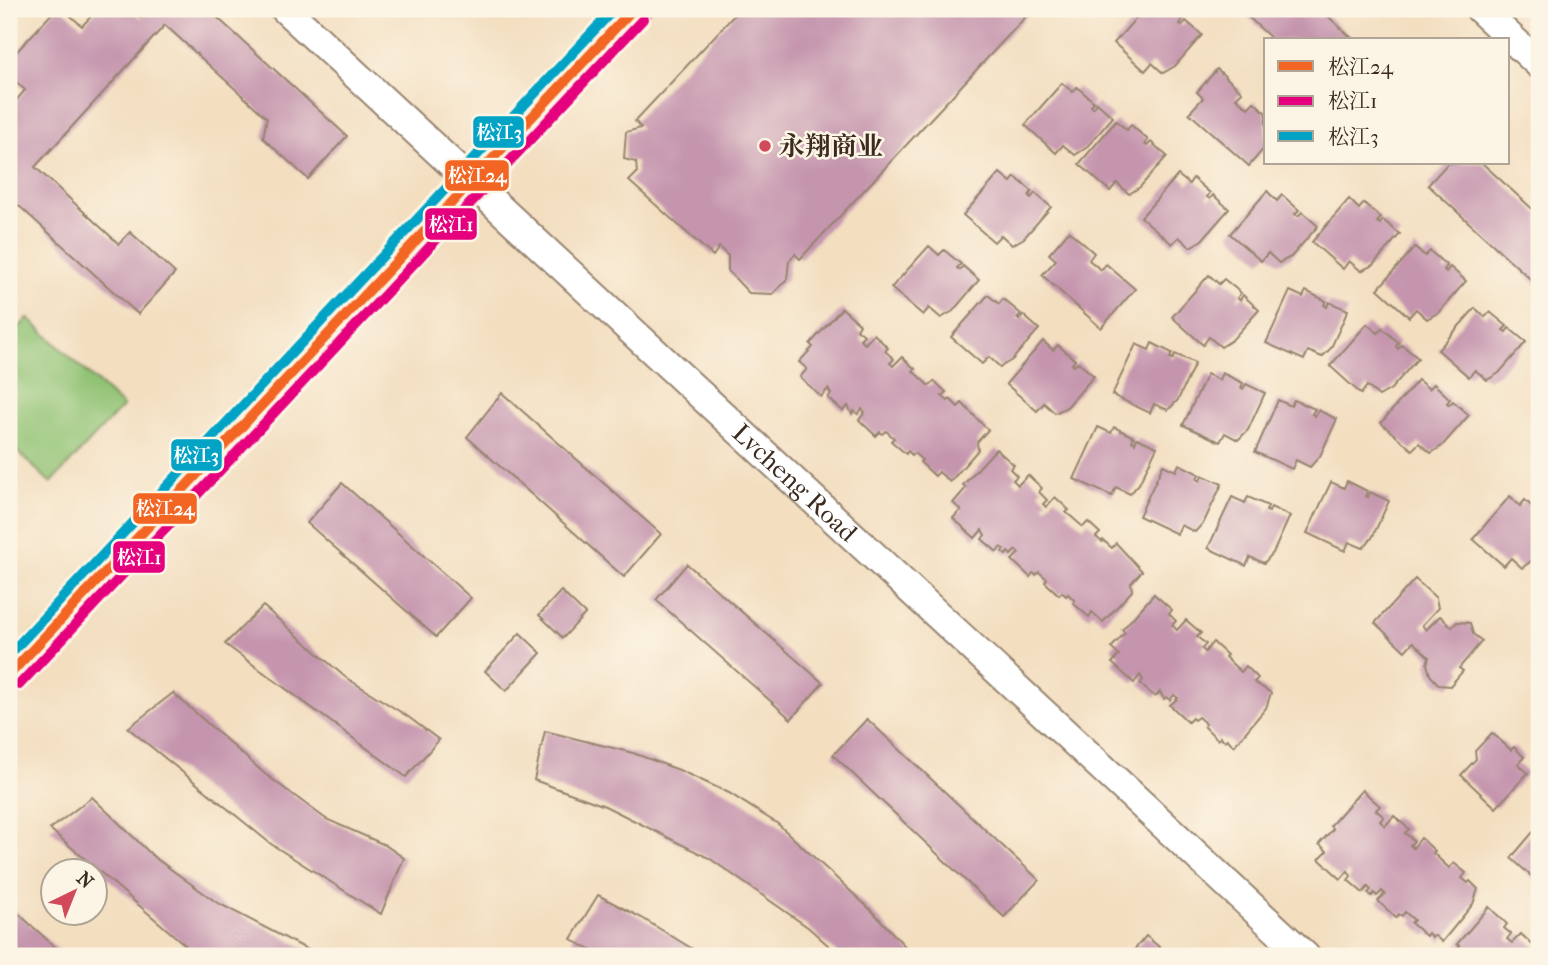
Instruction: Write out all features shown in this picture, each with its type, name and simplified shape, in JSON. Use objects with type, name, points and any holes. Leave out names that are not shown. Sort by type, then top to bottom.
[{"type":"main road","points":[[9,675],[633,9]]},
{"type":"street","name":"Lvcheng Road","points":[[285,9],[1305,956]]},
{"type":"street","points":[[1480,9],[1539,64]]},
{"type":"green space","points":[[28,318],[123,406],[51,483],[9,444],[9,338]]},
{"type":"building","points":[[56,9],[63,9],[82,26],[98,9],[130,9],[141,18],[150,9],[208,9],[347,136],[308,179],[263,138],[267,118],[165,25],[35,167],[119,244],[130,232],[175,273],[138,314],[17,204],[9,214],[9,109],[25,90],[9,75],[9,60]]},
{"type":"building","name":"永翔商业","points":[[740,9],[1033,9],[800,259],[795,254],[789,261],[787,279],[773,294],[749,293],[728,271],[728,256],[719,247],[713,256],[629,181],[637,173],[636,162],[624,159],[626,132],[641,128],[635,121]]},
{"type":"building","points":[[1144,9],[1171,9],[1183,19],[1180,24],[1182,26],[1186,21],[1202,35],[1175,66],[1163,73],[1152,63],[1145,71],[1114,43]]},
{"type":"building","points":[[1240,9],[1320,9],[1352,38],[1271,38]]},
{"type":"building","points":[[1217,69],[1242,92],[1236,98],[1248,108],[1254,102],[1264,111],[1264,148],[1249,166],[1189,113],[1203,98],[1197,92]]},
{"type":"building","points":[[1062,83],[1073,92],[1077,87],[1094,102],[1091,106],[1093,108],[1097,103],[1113,117],[1086,148],[1075,155],[1063,145],[1056,153],[1025,125]]},
{"type":"building","points":[[1116,121],[1127,130],[1131,125],[1148,140],[1145,144],[1147,146],[1151,142],[1167,156],[1140,187],[1129,194],[1117,183],[1110,191],[1079,164]]},
{"type":"building","points":[[1447,164],[1483,164],[1539,215],[1539,287],[1428,185]]},
{"type":"building","points":[[1000,173],[1011,182],[1015,177],[1032,191],[1029,196],[1031,198],[1035,193],[1051,207],[1024,238],[1012,245],[1001,235],[994,242],[963,215]]},
{"type":"building","points":[[1178,175],[1189,184],[1193,178],[1210,193],[1207,197],[1210,199],[1213,195],[1229,209],[1202,240],[1190,247],[1179,237],[1172,244],[1141,217]]},
{"type":"building","points":[[1267,191],[1277,201],[1282,195],[1299,210],[1295,214],[1298,216],[1302,212],[1318,226],[1291,257],[1279,263],[1268,253],[1261,261],[1230,234]]},
{"type":"building","points":[[1349,199],[1359,209],[1364,203],[1381,218],[1377,222],[1380,224],[1383,220],[1400,234],[1373,265],[1361,271],[1349,261],[1343,269],[1312,242]]},
{"type":"building","points":[[1069,231],[1094,253],[1089,260],[1101,270],[1106,264],[1135,289],[1101,328],[1042,275],[1056,260],[1049,254]]},
{"type":"building","points":[[929,246],[939,255],[944,250],[961,264],[957,268],[960,270],[963,266],[979,280],[953,311],[941,318],[929,308],[923,315],[891,288]]},
{"type":"building","points":[[1415,247],[1425,256],[1430,251],[1447,266],[1444,270],[1446,272],[1450,267],[1466,281],[1439,312],[1427,319],[1416,309],[1409,317],[1378,289]]},
{"type":"building","points":[[1209,275],[1219,284],[1224,279],[1241,293],[1237,298],[1240,300],[1243,295],[1259,310],[1232,340],[1221,347],[1209,337],[1203,345],[1172,317]]},
{"type":"building","points":[[1290,291],[1303,297],[1306,291],[1326,301],[1324,305],[1327,307],[1329,302],[1348,310],[1331,348],[1322,357],[1308,351],[1304,360],[1266,343]]},
{"type":"building","points":[[988,295],[999,304],[1003,299],[1021,314],[1017,318],[1019,320],[1023,315],[1039,329],[1012,360],[1000,367],[989,357],[982,364],[951,337]]},
{"type":"building","points":[[842,308],[860,324],[857,329],[864,335],[860,339],[865,344],[874,334],[888,348],[885,351],[894,359],[890,363],[893,366],[902,357],[929,386],[934,381],[946,392],[942,396],[958,407],[962,403],[988,430],[977,442],[978,450],[950,482],[939,472],[935,476],[914,453],[912,455],[908,451],[906,454],[891,441],[894,438],[886,431],[876,436],[859,420],[865,412],[862,409],[858,414],[854,411],[852,414],[848,406],[843,411],[828,398],[831,394],[828,389],[821,397],[800,377],[807,369],[799,362],[813,347],[810,344]]},
{"type":"building","points":[[1475,308],[1485,317],[1490,312],[1507,326],[1503,330],[1506,332],[1509,328],[1526,342],[1499,373],[1487,380],[1475,370],[1469,377],[1438,350]]},
{"type":"building","points":[[1367,324],[1378,333],[1382,328],[1399,343],[1396,346],[1398,349],[1402,345],[1418,358],[1391,389],[1379,396],[1367,386],[1361,394],[1330,366]]},
{"type":"building","points":[[1043,341],[1053,350],[1058,345],[1075,360],[1072,364],[1074,366],[1078,362],[1094,376],[1067,407],[1055,413],[1044,403],[1037,411],[1006,384]]},
{"type":"building","points":[[1152,343],[1172,353],[1170,358],[1173,359],[1175,354],[1195,363],[1178,400],[1168,410],[1154,404],[1150,413],[1112,395],[1136,344],[1149,350]]},
{"type":"building","points":[[1222,373],[1243,383],[1243,389],[1246,384],[1265,393],[1248,430],[1238,440],[1225,433],[1220,442],[1183,425],[1207,374],[1219,380]]},
{"type":"building","points":[[1418,380],[1429,389],[1434,384],[1450,399],[1447,403],[1449,405],[1453,401],[1469,415],[1442,446],[1431,453],[1419,443],[1412,450],[1381,423]]},
{"type":"building","points":[[502,393],[661,534],[624,577],[467,437]]},
{"type":"building","points":[[1278,400],[1291,406],[1294,400],[1315,409],[1312,414],[1315,416],[1318,410],[1337,419],[1320,456],[1310,467],[1296,460],[1292,469],[1255,452]]},
{"type":"building","points":[[1098,427],[1111,433],[1114,427],[1134,437],[1132,441],[1135,443],[1137,438],[1157,447],[1139,484],[1130,494],[1116,487],[1112,496],[1074,479]]},
{"type":"building","points":[[996,449],[1014,465],[1010,469],[1017,476],[1013,480],[1018,485],[1028,475],[1042,488],[1039,492],[1047,500],[1043,504],[1046,507],[1055,497],[1069,510],[1066,512],[1083,527],[1088,522],[1100,533],[1096,537],[1112,548],[1116,543],[1142,571],[1131,583],[1132,591],[1103,622],[1092,612],[1089,617],[1073,603],[1075,601],[1068,594],[1066,596],[1062,592],[1059,595],[1039,572],[1030,577],[1012,560],[1019,553],[1016,550],[1011,555],[1008,552],[1006,555],[1001,547],[997,552],[982,539],[985,535],[982,530],[975,538],[953,518],[961,510],[953,503],[966,488],[963,485]]},
{"type":"building","points":[[1179,464],[1199,474],[1197,479],[1200,481],[1202,475],[1222,484],[1204,522],[1195,532],[1181,525],[1177,534],[1139,516],[1163,465],[1176,471]]},
{"type":"building","points":[[1347,481],[1367,491],[1365,496],[1368,497],[1370,492],[1389,501],[1372,538],[1363,548],[1349,542],[1345,551],[1307,533],[1331,482],[1344,488]]},
{"type":"building","points":[[342,483],[471,598],[436,637],[307,523]]},
{"type":"building","points":[[1510,496],[1520,506],[1525,500],[1539,513],[1539,555],[1522,568],[1511,558],[1504,566],[1473,539]]},
{"type":"building","points":[[1232,497],[1245,503],[1248,497],[1268,506],[1266,511],[1269,512],[1271,507],[1290,516],[1273,553],[1264,563],[1250,557],[1246,566],[1208,548]]},
{"type":"building","points":[[687,564],[823,683],[791,719],[656,600]]},
{"type":"building","points":[[1415,579],[1436,598],[1438,608],[1422,625],[1426,630],[1440,616],[1452,627],[1457,622],[1470,623],[1473,634],[1482,641],[1459,668],[1463,671],[1450,686],[1439,685],[1430,675],[1427,664],[1429,657],[1413,642],[1405,651],[1375,623]]},
{"type":"building","points":[[561,591],[585,614],[563,638],[539,615]]},
{"type":"building","points":[[1154,594],[1172,610],[1169,614],[1176,621],[1172,625],[1177,630],[1186,620],[1201,633],[1197,637],[1206,644],[1202,649],[1205,652],[1213,642],[1241,672],[1246,666],[1258,678],[1254,682],[1271,693],[1266,708],[1234,746],[1227,739],[1225,741],[1220,737],[1218,740],[1198,717],[1188,722],[1170,705],[1178,698],[1174,695],[1170,700],[1166,697],[1164,699],[1160,692],[1155,697],[1140,684],[1143,680],[1140,675],[1134,683],[1112,663],[1119,655],[1111,648],[1125,633],[1122,630]]},
{"type":"building","points":[[263,606],[345,677],[407,716],[439,740],[406,777],[225,644]]},
{"type":"building","points":[[520,633],[541,653],[506,691],[485,671]]},
{"type":"building","points":[[173,693],[265,774],[326,819],[385,845],[404,858],[381,914],[271,844],[128,728]]},
{"type":"building","points":[[867,719],[1039,880],[1004,917],[833,755]]},
{"type":"building","points":[[545,731],[633,753],[729,793],[778,824],[873,912],[914,956],[840,956],[809,928],[709,858],[605,806],[534,780]]},
{"type":"building","points":[[1492,733],[1511,750],[1514,747],[1524,757],[1518,764],[1528,773],[1496,808],[1461,775],[1476,759],[1475,751]]},
{"type":"building","points":[[1362,790],[1380,806],[1376,810],[1384,817],[1380,821],[1385,826],[1394,816],[1409,829],[1405,833],[1414,841],[1410,845],[1413,848],[1421,838],[1449,868],[1454,863],[1466,873],[1462,878],[1478,889],[1473,904],[1442,942],[1434,935],[1432,937],[1428,933],[1426,936],[1411,923],[1414,920],[1405,912],[1396,918],[1378,901],[1385,894],[1382,891],[1377,896],[1374,893],[1372,896],[1368,893],[1371,890],[1368,887],[1363,893],[1348,880],[1351,876],[1348,871],[1341,879],[1319,859],[1327,851],[1319,844],[1333,829],[1330,826]]},
{"type":"building","points":[[92,797],[154,857],[216,902],[320,956],[201,956],[108,879],[108,856],[81,856],[50,829]]},
{"type":"building","points":[[1539,825],[1539,883],[1511,858]]},
{"type":"building","points":[[598,895],[704,956],[601,956],[571,939]]},
{"type":"building","points":[[9,905],[65,956],[9,956]]},
{"type":"building","points":[[1489,907],[1507,924],[1504,928],[1511,934],[1507,939],[1512,943],[1521,934],[1535,947],[1532,951],[1538,956],[1451,956],[1460,946],[1457,944]]},
{"type":"building","points":[[1146,936],[1170,956],[1129,956]]},
{"type":"transit line","name":"松江3","points":[[9,655],[614,9]]},
{"type":"transit line","name":"松江24","points":[[9,675],[633,9]]},
{"type":"transit line","name":"松江1","points":[[19,685],[643,19]]},
{"type":"place","name":"永翔商业","points":[[765,146]]}]
